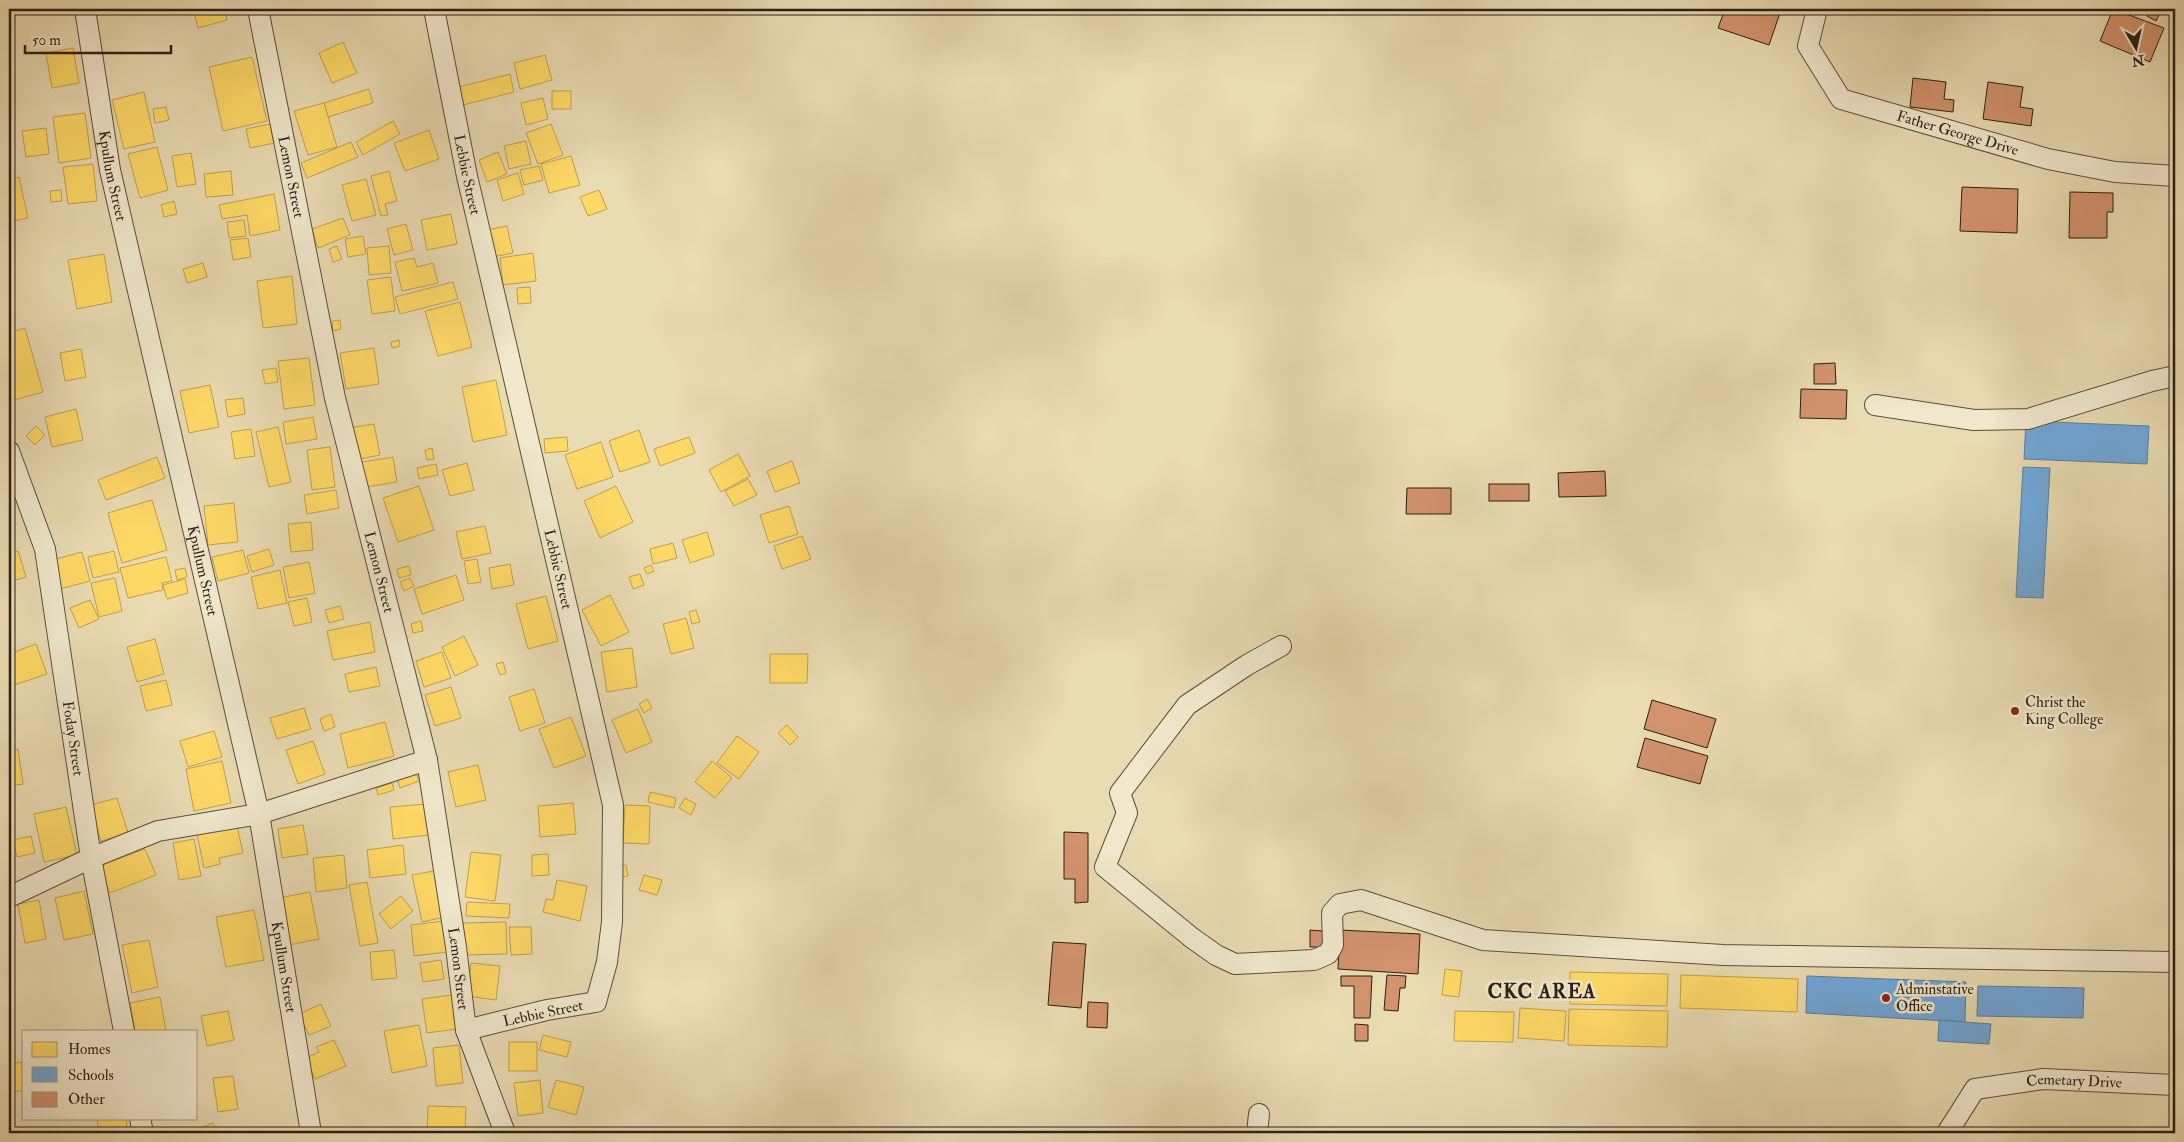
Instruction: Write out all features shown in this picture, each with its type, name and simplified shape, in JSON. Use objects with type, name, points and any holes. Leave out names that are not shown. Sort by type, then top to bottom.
[{"type":"street","name":"Kpullum Street","points":[[85,9],[110,170],[259,814],[311,1133]]},
{"type":"street","name":"Lemon Street","points":[[258,9],[335,398],[427,760],[456,947],[466,1030],[504,1133]]},
{"type":"street","name":"Lebbie Street","points":[[434,9],[467,176],[613,805],[612,922],[607,962],[596,1002],[547,1010],[466,1030]]},
{"type":"street","name":"Father George Drive","points":[[1817,9],[1808,46],[1841,100],[2048,159],[2115,172],[2175,176]]},
{"type":"street","points":[[1875,405],[1974,420],[2028,419],[2152,381],[2175,376]]},
{"type":"street","name":"Foday Street","points":[[9,451],[45,549],[91,858],[124,1030]]},
{"type":"street","points":[[1281,646],[1247,665],[1187,705],[1120,793],[1127,813],[1105,867],[1192,938],[1216,955],[1235,964],[1314,960],[1328,954],[1333,945],[1332,913],[1340,904],[1361,900],[1482,940],[1723,955],[2175,962]]},
{"type":"street","points":[[9,897],[91,858],[158,831],[259,814],[427,760]]},
{"type":"street","name":"Cemetary Drive","points":[[1947,1133],[1975,1088],[2043,1078],[2175,1084]]},
{"type":"street","points":[[140,1120],[143,1133]]},
{"type":"building: Homes","points":[[193,9],[225,9],[227,20],[198,28]]},
{"type":"building: Homes","points":[[343,42],[357,73],[332,83],[319,53]]},
{"type":"building: Homes","points":[[73,48],[79,83],[52,88],[46,53]]},
{"type":"building: Homes","points":[[545,55],[552,80],[520,89],[514,63]]},
{"type":"building: Homes","points":[[252,57],[267,121],[223,131],[209,67]]},
{"type":"building: Homes","points":[[510,74],[514,92],[463,105],[459,87]]},
{"type":"building: Homes","points":[[369,89],[373,103],[328,117],[324,103]]},
{"type":"building: Homes","points":[[552,91],[571,91],[571,109],[552,109]]},
{"type":"building: Homes","points":[[144,92],[155,142],[124,149],[112,100]]},
{"type":"building: Homes","points":[[543,98],[548,119],[526,125],[521,103]]},
{"type":"building: Homes","points":[[324,103],[337,147],[308,155],[294,111]]},
{"type":"building: Homes","points":[[166,107],[169,120],[155,123],[153,109]]},
{"type":"building: Homes","points":[[85,113],[91,158],[59,163],[53,117]]},
{"type":"building: Homes","points":[[393,121],[400,134],[363,155],[356,142]]},
{"type":"building: Homes","points":[[270,124],[274,143],[250,148],[246,129]]},
{"type":"building: Homes","points":[[551,124],[563,155],[538,164],[526,133]]},
{"type":"building: Homes","points":[[46,128],[49,154],[26,157],[22,131]]},
{"type":"building: Homes","points":[[429,130],[439,159],[405,171],[394,143]]},
{"type":"building: Homes","points":[[526,141],[531,164],[509,169],[504,146]]},
{"type":"building: Homes","points":[[351,142],[358,157],[307,178],[301,163]]},
{"type":"building: Homes","points":[[157,147],[168,190],[140,198],[128,154]]},
{"type":"building: Homes","points":[[498,152],[507,174],[487,182],[479,160]]},
{"type":"building: Homes","points":[[191,153],[196,184],[177,187],[172,156]]},
{"type":"building: Homes","points":[[571,156],[580,185],[549,193],[541,164]]},
{"type":"building: Homes","points":[[93,164],[97,201],[68,204],[63,167]]},
{"type":"building: Homes","points":[[539,166],[543,180],[524,185],[520,170]]},
{"type":"building: Homes","points":[[231,171],[233,195],[206,197],[204,174]]},
{"type":"building: Homes","points":[[389,171],[397,201],[385,204],[388,215],[381,216],[371,176]]},
{"type":"building: Homes","points":[[518,173],[524,194],[503,201],[497,180]]},
{"type":"building: Homes","points":[[19,177],[28,218],[9,222],[9,179]]},
{"type":"building: Homes","points":[[366,179],[376,215],[352,221],[342,185]]},
{"type":"building: Homes","points":[[61,190],[62,201],[51,202],[50,191]]},
{"type":"building: Homes","points":[[599,190],[607,209],[588,216],[580,197]]},
{"type":"building: Homes","points":[[274,194],[280,230],[250,236],[247,215],[222,219],[219,205]]},
{"type":"building: Homes","points":[[174,201],[177,214],[164,217],[161,205]]},
{"type":"building: Homes","points":[[451,214],[457,244],[427,250],[421,220]]},
{"type":"building: Homes","points":[[343,218],[350,235],[318,248],[312,229]]},
{"type":"building: Homes","points":[[244,220],[246,236],[229,238],[227,222]]},
{"type":"building: Homes","points":[[406,224],[413,250],[394,255],[387,229]]},
{"type":"building: Homes","points":[[507,226],[513,253],[492,257],[487,230]]},
{"type":"building: Homes","points":[[363,236],[366,254],[348,257],[345,239]]},
{"type":"building: Homes","points":[[248,238],[251,257],[233,260],[230,240]]},
{"type":"building: Homes","points":[[337,246],[342,259],[333,262],[329,249]]},
{"type":"building: Homes","points":[[389,246],[391,273],[369,275],[367,248]]},
{"type":"building: Homes","points":[[533,253],[536,281],[503,285],[500,258]]},
{"type":"building: Homes","points":[[104,254],[112,302],[77,309],[68,260]]},
{"type":"building: Homes","points":[[414,258],[417,267],[433,263],[438,283],[402,291],[395,262]]},
{"type":"building: Homes","points":[[203,263],[207,277],[187,283],[183,269]]},
{"type":"building: Homes","points":[[292,276],[297,324],[263,328],[257,281]]},
{"type":"building: Homes","points":[[391,277],[395,311],[372,314],[367,280]]},
{"type":"building: Homes","points":[[453,282],[458,299],[400,314],[395,297]]},
{"type":"building: Homes","points":[[530,287],[531,303],[518,304],[517,288]]},
{"type":"building: Homes","points":[[460,302],[472,347],[438,356],[425,311]]},
{"type":"building: Homes","points":[[340,320],[341,329],[333,331],[332,321]]},
{"type":"building: Homes","points":[[25,328],[43,392],[14,400],[9,381],[9,333]]},
{"type":"building: Homes","points":[[399,340],[400,346],[392,348],[391,342]]},
{"type":"building: Homes","points":[[374,348],[379,384],[346,389],[340,353]]},
{"type":"building: Homes","points":[[81,349],[86,377],[65,381],[60,353]]},
{"type":"building: Homes","points":[[309,358],[315,405],[284,409],[278,361]]},
{"type":"building: Homes","points":[[276,368],[278,382],[265,384],[262,370]]},
{"type":"building: Homes","points":[[496,380],[507,435],[473,442],[462,387]]},
{"type":"building: Homes","points":[[210,385],[219,427],[189,433],[180,391]]},
{"type":"building: Homes","points":[[243,398],[245,414],[228,417],[225,400]]},
{"type":"building: Homes","points":[[76,409],[83,440],[52,447],[45,417]]},
{"type":"building: Homes","points":[[313,417],[317,439],[286,444],[283,422]]},
{"type":"building: Homes","points":[[374,424],[380,455],[355,460],[349,428]]},
{"type":"building: Homes","points":[[36,426],[45,435],[35,445],[26,436]]},
{"type":"building: Homes","points":[[278,427],[291,482],[269,487],[256,432]]},
{"type":"building: Homes","points":[[251,429],[255,456],[235,459],[231,432]]},
{"type":"building: Homes","points":[[639,430],[650,462],[620,472],[609,441]]},
{"type":"building: Homes","points":[[567,437],[568,451],[545,453],[544,439]]},
{"type":"building: Homes","points":[[689,437],[695,453],[660,466],[654,449]]},
{"type":"building: Homes","points":[[601,442],[613,477],[577,489],[565,455]]},
{"type":"building: Homes","points":[[330,447],[335,487],[312,490],[307,450]]},
{"type":"building: Homes","points":[[432,448],[434,459],[427,460],[425,450]]},
{"type":"building: Homes","points":[[738,454],[750,476],[721,492],[709,470]]},
{"type":"building: Homes","points":[[157,457],[165,478],[106,500],[98,480]]},
{"type":"building: Homes","points":[[393,457],[397,482],[361,488],[356,463]]},
{"type":"building: Homes","points":[[792,461],[800,483],[775,492],[767,471]]},
{"type":"building: Homes","points":[[467,463],[474,490],[450,496],[442,470]]},
{"type":"building: Homes","points":[[436,464],[438,475],[419,479],[417,468]]},
{"type":"building: Homes","points":[[748,479],[757,495],[734,506],[725,491]]},
{"type":"building: Homes","points":[[419,486],[434,530],[398,542],[383,498]]},
{"type":"building: Homes","points":[[616,486],[633,522],[600,538],[584,501]]},
{"type":"building: Homes","points":[[336,490],[339,508],[307,514],[304,495]]},
{"type":"building: Homes","points":[[152,500],[167,550],[122,563],[108,513]]},
{"type":"building: Homes","points":[[234,503],[238,542],[208,545],[204,506]]},
{"type":"building: Homes","points":[[789,506],[798,534],[769,543],[760,515]]},
{"type":"building: Homes","points":[[311,522],[313,550],[291,552],[288,524]]},
{"type":"building: Homes","points":[[485,526],[491,553],[462,559],[456,532]]},
{"type":"building: Homes","points":[[707,532],[714,555],[690,563],[682,540]]},
{"type":"building: Homes","points":[[802,536],[811,559],[782,569],[774,546]]},
{"type":"building: Homes","points":[[673,543],[677,558],[653,564],[650,549]]},
{"type":"building: Homes","points":[[269,549],[274,565],[252,572],[247,556]]},
{"type":"building: Homes","points":[[243,550],[249,573],[218,581],[212,557]]},
{"type":"building: Homes","points":[[18,551],[26,577],[9,582],[9,554]]},
{"type":"building: Homes","points":[[114,551],[119,572],[93,578],[88,557]]},
{"type":"building: Homes","points":[[82,552],[90,581],[60,589],[52,560]]},
{"type":"building: Homes","points":[[166,557],[172,581],[162,583],[163,590],[128,598],[120,568]]},
{"type":"building: Homes","points":[[477,559],[481,582],[468,584],[464,561]]},
{"type":"building: Homes","points":[[309,562],[315,593],[289,598],[283,567]]},
{"type":"building: Homes","points":[[510,564],[514,585],[492,589],[489,568]]},
{"type":"building: Homes","points":[[651,565],[654,571],[647,574],[644,568]]},
{"type":"building: Homes","points":[[409,566],[411,575],[399,578],[397,569]]},
{"type":"building: Homes","points":[[185,568],[187,577],[177,580],[175,570]]},
{"type":"building: Homes","points":[[280,570],[287,603],[258,609],[251,577]]},
{"type":"building: Homes","points":[[640,574],[644,585],[633,589],[629,577]]},
{"type":"building: Homes","points":[[456,575],[464,600],[422,614],[414,589]]},
{"type":"building: Homes","points":[[115,578],[122,611],[99,617],[91,583]]},
{"type":"building: Homes","points":[[410,578],[414,586],[404,591],[400,582]]},
{"type":"building: Homes","points":[[185,579],[188,593],[167,599],[163,585]]},
{"type":"building: Homes","points":[[610,595],[629,632],[601,646],[582,610]]},
{"type":"building: Homes","points":[[546,596],[558,641],[528,649],[516,604]]},
{"type":"building: Homes","points":[[307,598],[312,622],[294,626],[288,602]]},
{"type":"building: Homes","points":[[90,600],[99,619],[79,628],[70,608]]},
{"type":"building: Homes","points":[[340,606],[344,619],[329,623],[325,610]]},
{"type":"building: Homes","points":[[696,610],[700,622],[692,624],[689,612]]},
{"type":"building: Homes","points":[[686,618],[694,648],[671,654],[663,624]]},
{"type":"building: Homes","points":[[421,621],[423,631],[413,633],[411,624]]},
{"type":"building: Homes","points":[[370,622],[375,652],[333,660],[327,631]]},
{"type":"building: Homes","points":[[464,636],[478,665],[455,676],[442,647]]},
{"type":"building: Homes","points":[[155,639],[164,674],[137,682],[127,647]]},
{"type":"building: Homes","points":[[36,644],[47,674],[14,685],[9,670],[9,654]]},
{"type":"building: Homes","points":[[632,648],[637,687],[607,692],[601,652]]},
{"type":"building: Homes","points":[[442,652],[451,678],[424,687],[416,661]]},
{"type":"building: Homes","points":[[770,654],[808,654],[807,683],[770,683]]},
{"type":"building: Homes","points":[[503,662],[506,673],[500,675],[496,664]]},
{"type":"building: Homes","points":[[376,667],[380,686],[349,692],[345,674]]},
{"type":"building: Homes","points":[[166,680],[172,705],[146,711],[140,686]]},
{"type":"building: Homes","points":[[451,687],[461,718],[435,726],[425,695]]},
{"type":"building: Homes","points":[[534,689],[545,723],[520,731],[509,697]]},
{"type":"building: Homes","points":[[647,699],[652,708],[644,713],[639,704]]},
{"type":"building: Homes","points":[[304,708],[311,729],[277,739],[270,718]]},
{"type":"building: Homes","points":[[638,709],[652,742],[626,753],[612,720]]},
{"type":"building: Homes","points":[[331,714],[335,727],[324,731],[320,719]]},
{"type":"building: Homes","points":[[571,717],[586,756],[554,768],[539,729]]},
{"type":"building: Homes","points":[[385,722],[394,756],[348,768],[340,734]]},
{"type":"building: Homes","points":[[787,725],[798,737],[790,745],[778,733]]},
{"type":"building: Homes","points":[[214,731],[222,757],[188,767],[180,741]]},
{"type":"building: Homes","points":[[737,736],[759,752],[739,779],[717,763]]},
{"type":"building: Homes","points":[[313,741],[325,774],[298,784],[286,750]]},
{"type":"building: Homes","points":[[18,749],[23,784],[9,786],[9,751]]},
{"type":"building: Homes","points":[[222,761],[231,803],[194,811],[186,769]]},
{"type":"building: Homes","points":[[712,761],[732,778],[715,798],[695,782]]},
{"type":"building: Homes","points":[[478,765],[486,800],[456,807],[448,772]]},
{"type":"building: Homes","points":[[414,768],[419,781],[400,788],[396,775]]},
{"type":"building: Homes","points":[[392,783],[394,790],[378,795],[376,788]]},
{"type":"building: Homes","points":[[650,792],[676,798],[674,808],[648,802]]},
{"type":"building: Homes","points":[[117,798],[128,833],[101,841],[90,805]]},
{"type":"building: Homes","points":[[685,798],[696,804],[691,815],[679,808]]},
{"type":"building: Homes","points":[[573,803],[576,834],[540,837],[538,806]]},
{"type":"building: Homes","points":[[426,804],[429,835],[393,839],[390,807]]},
{"type":"building: Homes","points":[[625,805],[650,806],[649,844],[623,843]]},
{"type":"building: Homes","points":[[66,807],[77,855],[44,862],[34,814]]},
{"type":"building: Homes","points":[[303,825],[308,854],[282,858],[278,829]]},
{"type":"building: Homes","points":[[237,826],[243,853],[219,858],[220,864],[204,868],[197,834]]},
{"type":"building: Homes","points":[[31,836],[35,853],[17,857],[13,840]]},
{"type":"building: Homes","points":[[194,839],[201,876],[179,880],[173,843]]},
{"type":"building: Homes","points":[[403,845],[406,874],[370,878],[367,850]]},
{"type":"building: Homes","points":[[145,849],[156,875],[110,893],[99,866]]},
{"type":"building: Homes","points":[[471,852],[501,855],[495,901],[465,897]]},
{"type":"building: Homes","points":[[548,854],[549,875],[532,876],[532,855]]},
{"type":"building: Homes","points":[[344,855],[347,888],[316,892],[313,858]]},
{"type":"building: Homes","points":[[626,865],[628,876],[621,877],[619,866]]},
{"type":"building: Homes","points":[[439,870],[449,916],[422,922],[412,875]]},
{"type":"building: Homes","points":[[644,875],[662,880],[657,895],[639,890]]},
{"type":"building: Homes","points":[[557,880],[587,886],[580,921],[543,912],[546,899],[553,900]]},
{"type":"building: Homes","points":[[367,882],[378,943],[360,946],[349,885]]},
{"type":"building: Homes","points":[[84,891],[93,934],[64,940],[55,898]]},
{"type":"building: Homes","points":[[310,892],[319,939],[289,945],[279,898]]},
{"type":"building: Homes","points":[[401,896],[413,911],[391,929],[379,914]]},
{"type":"building: Homes","points":[[39,900],[46,939],[25,943],[18,904]]},
{"type":"building: Homes","points":[[467,902],[510,904],[509,918],[466,916]]},
{"type":"building: Homes","points":[[254,910],[264,960],[226,967],[216,917]]},
{"type":"building: Homes","points":[[444,921],[447,952],[414,956],[411,925]]},
{"type":"building: Homes","points":[[506,922],[507,954],[464,955],[463,923]]},
{"type":"building: Homes","points":[[509,927],[531,927],[532,954],[511,955]]},
{"type":"building: Homes","points":[[149,940],[158,987],[132,993],[122,945]]},
{"type":"building: Homes","points":[[394,950],[397,978],[372,980],[370,952]]},
{"type":"building: Homes","points":[[441,960],[444,979],[423,982],[420,963]]},
{"type":"building: Homes","points":[[471,963],[500,966],[496,1000],[467,996]]},
{"type":"building: Homes","points":[[1445,969],[1462,971],[1459,997],[1442,995]]},
{"type":"building: Homes","points":[[1570,972],[1668,974],[1667,1006],[1570,1004]]},
{"type":"building: Homes","points":[[1681,975],[1798,979],[1797,1012],[1680,1008]]},
{"type":"building: Homes","points":[[452,995],[457,1029],[427,1033],[422,999]]},
{"type":"building: Homes","points":[[160,997],[166,1030],[135,1030],[130,1003]]},
{"type":"building: Homes","points":[[321,1004],[331,1026],[309,1035],[299,1014]]},
{"type":"building: Homes","points":[[1520,1008],[1566,1011],[1564,1041],[1518,1038]]},
{"type":"building: Homes","points":[[1569,1009],[1668,1011],[1667,1047],[1568,1045]]},
{"type":"building: Homes","points":[[228,1011],[234,1040],[207,1046],[201,1016]]},
{"type":"building: Homes","points":[[1455,1011],[1514,1012],[1513,1042],[1454,1041]]},
{"type":"building: Homes","points":[[419,1025],[427,1066],[392,1073],[384,1031]]},
{"type":"building: Homes","points":[[543,1035],[571,1042],[567,1057],[539,1050]]},
{"type":"building: Homes","points":[[334,1040],[346,1066],[315,1079],[306,1058],[319,1052],[316,1047]]},
{"type":"building: Homes","points":[[509,1042],[537,1042],[537,1071],[509,1071]]},
{"type":"building: Homes","points":[[459,1045],[463,1083],[436,1086],[433,1048]]},
{"type":"building: Homes","points":[[21,1062],[22,1090],[9,1093],[9,1065]]},
{"type":"building: Homes","points":[[233,1076],[238,1109],[218,1112],[213,1078]]},
{"type":"building: Homes","points":[[540,1080],[543,1113],[518,1116],[514,1083]]},
{"type":"building: Homes","points":[[556,1080],[584,1087],[576,1115],[548,1107]]},
{"type":"building: Homes","points":[[428,1106],[466,1107],[465,1133],[427,1133]]},
{"type":"building: Homes","points":[[97,1120],[126,1120],[128,1133],[99,1133]]},
{"type":"building: Homes","points":[[213,1123],[217,1133],[188,1133]]},
{"type":"building: Schools","points":[[2026,421],[2149,426],[2147,464],[2024,459]]},
{"type":"building: Schools","points":[[2023,467],[2050,468],[2043,598],[2016,597]]},
{"type":"building: Schools","name":"Adminstative Office","points":[[1807,976],[1966,982],[1965,1022],[1806,1013]]},
{"type":"building: Schools","points":[[1978,986],[2084,988],[2083,1018],[1977,1016]]},
{"type":"building: Schools","points":[[1939,1020],[1991,1024],[1989,1044],[1938,1041]]},
{"type":"building: Other","points":[[1725,9],[1768,9],[1780,13],[1769,45],[1718,28]]},
{"type":"building: Other","points":[[2113,9],[2164,28],[2150,62],[2100,41]]},
{"type":"building: Other","points":[[2151,9],[2162,9],[2156,21],[2147,16]]},
{"type":"building: Other","points":[[1913,78],[1946,82],[1944,99],[1954,100],[1953,112],[1910,107]]},
{"type":"building: Other","points":[[1988,82],[2023,87],[2020,107],[2033,109],[2031,126],[1983,119]]},
{"type":"building: Other","points":[[1962,187],[2018,189],[2017,233],[1960,231]]},
{"type":"building: Other","points":[[2070,192],[2113,193],[2113,212],[2107,212],[2107,238],[2069,238]]},
{"type":"building: Other","points":[[1835,363],[1836,384],[1814,384],[1814,364]]},
{"type":"building: Other","points":[[1801,389],[1847,390],[1846,419],[1800,418]]},
{"type":"building: Other","points":[[1605,471],[1606,496],[1559,497],[1558,473]]},
{"type":"building: Other","points":[[1489,484],[1529,484],[1529,501],[1489,501]]},
{"type":"building: Other","points":[[1407,488],[1451,488],[1451,514],[1406,514]]},
{"type":"building: Other","points":[[1652,700],[1716,719],[1707,748],[1644,729]]},
{"type":"building: Other","points":[[1645,738],[1708,756],[1700,784],[1637,767]]},
{"type":"building: Other","points":[[1064,832],[1088,833],[1088,902],[1075,903],[1075,879],[1064,879]]},
{"type":"building: Other","points":[[1310,930],[1323,931],[1323,947],[1310,947]]},
{"type":"building: Other","points":[[1340,930],[1420,934],[1418,974],[1338,969]]},
{"type":"building: Other","points":[[1053,942],[1086,944],[1081,1008],[1048,1005]]},
{"type":"building: Other","points":[[1387,975],[1406,976],[1405,988],[1400,988],[1398,1011],[1384,1010]]},
{"type":"building: Other","points":[[1341,976],[1372,976],[1370,1018],[1354,1018],[1354,986],[1341,986]]},
{"type":"building: Other","points":[[1088,1002],[1108,1003],[1107,1028],[1087,1027]]},
{"type":"building: Other","points":[[1355,1024],[1368,1025],[1368,1041],[1355,1041]]},
{"type":"place","name":"Christ the King College","points":[[2015,711]]},
{"type":"place","name":"Adminstative Office","points":[[1886,998]]},
{"type":"district","name":"CKC AREA","points":[[1542,991]]}]
